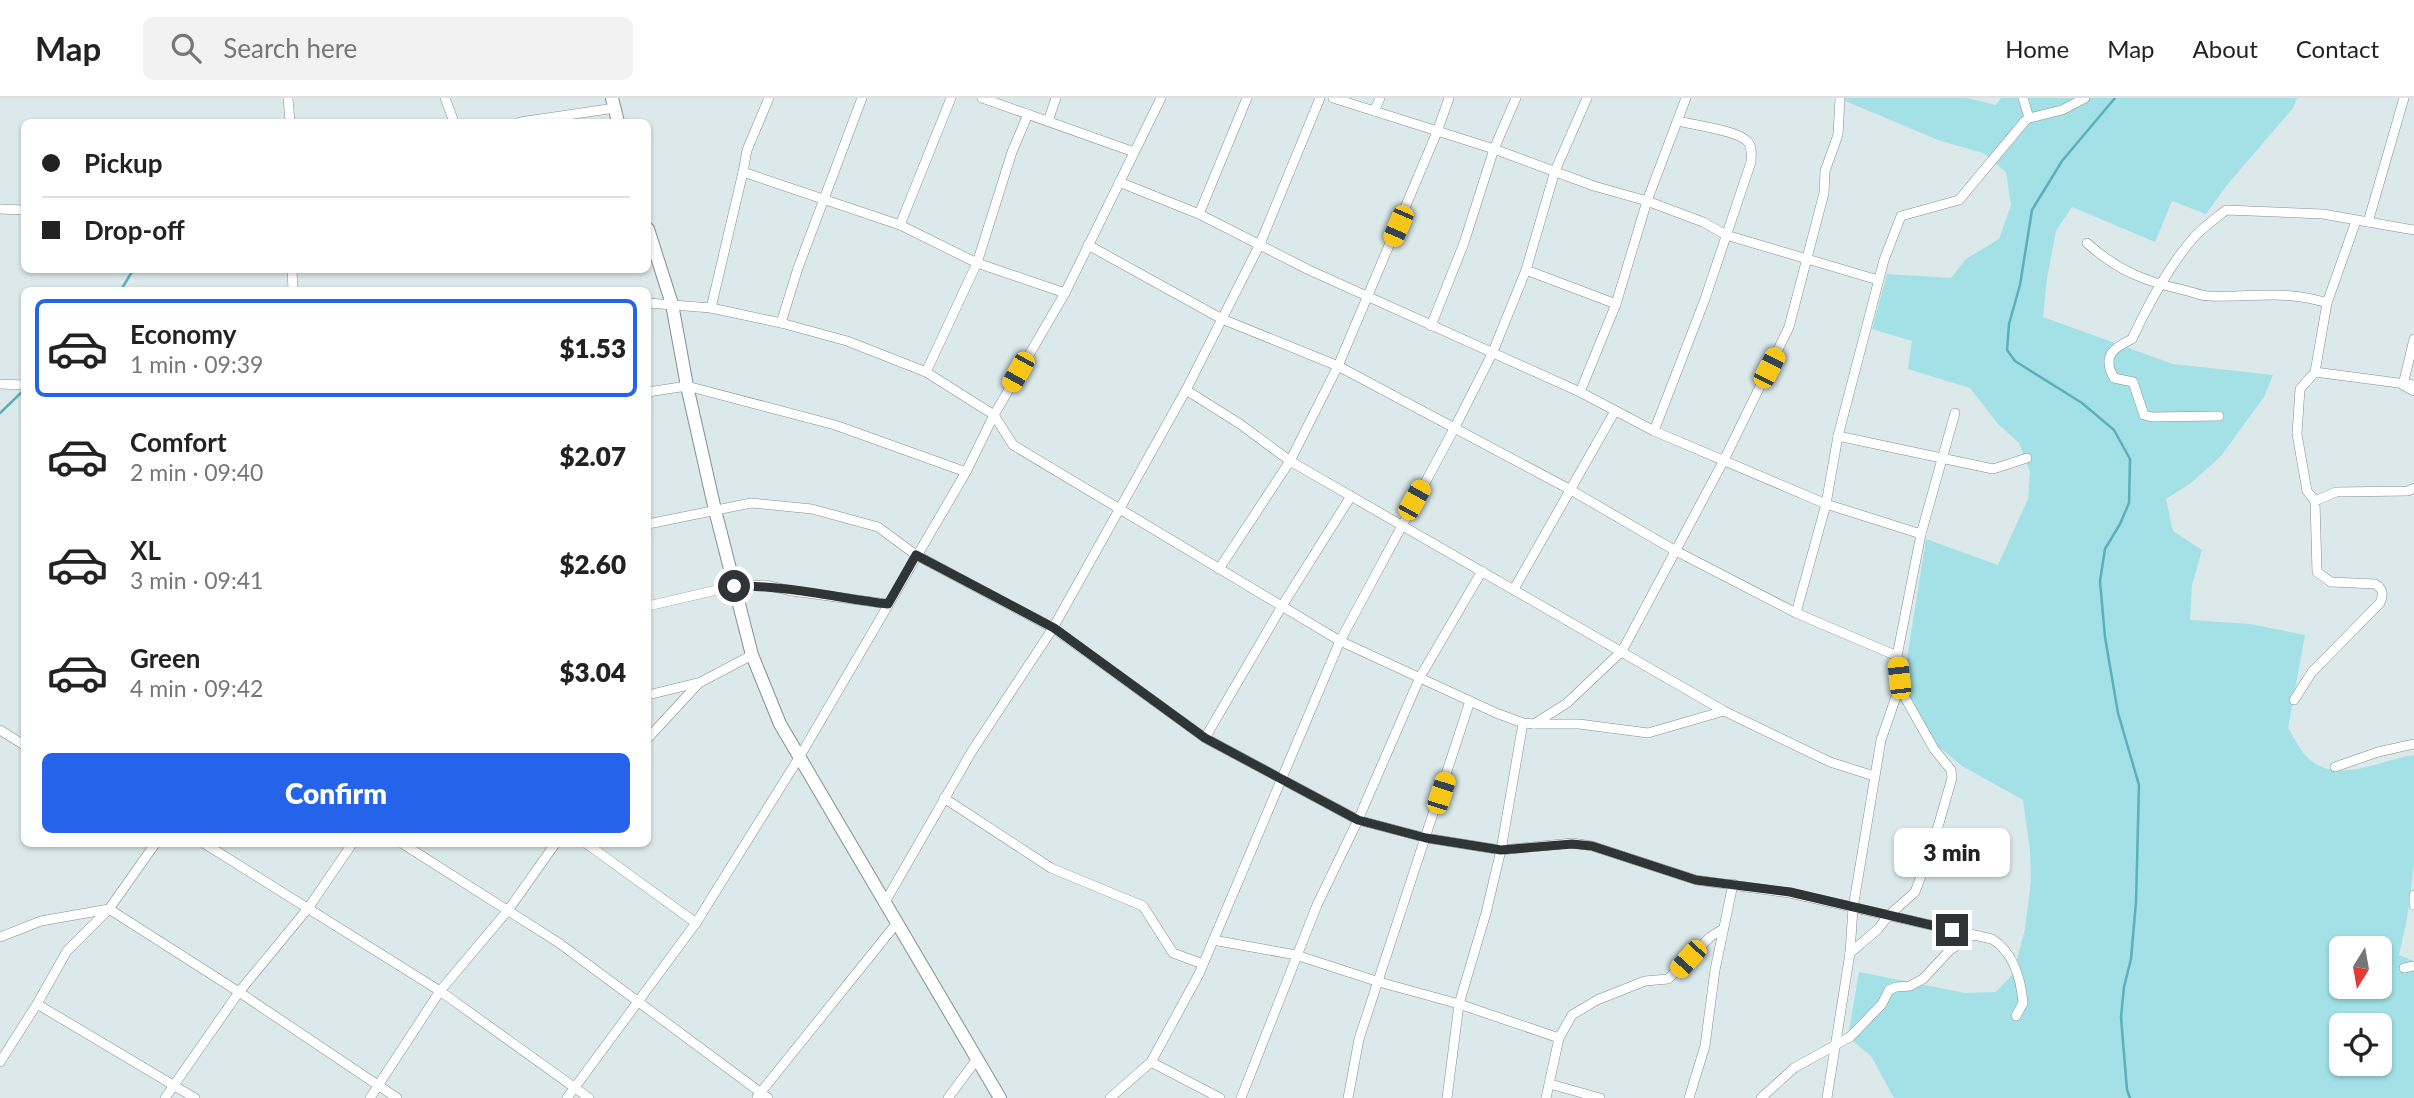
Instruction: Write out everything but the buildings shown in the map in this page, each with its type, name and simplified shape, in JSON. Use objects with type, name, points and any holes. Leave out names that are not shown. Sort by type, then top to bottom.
[{"type":"street","points":[[288,98],[290,119]]},
{"type":"street","points":[[445,98],[453,119]]},
{"type":"street","points":[[711,308],[747,150],[769,98]]},
{"type":"street","points":[[781,323],[798,268],[862,98]]},
{"type":"street","points":[[900,225],[951,98]]},
{"type":"street","points":[[982,98],[1135,152]]},
{"type":"street","points":[[1048,121],[1056,98]]},
{"type":"street","points":[[566,1098],[696,923],[800,756],[966,472],[994,415],[1065,293],[1161,98]]},
{"type":"street","points":[[1199,214],[1247,98]]},
{"type":"street","points":[[884,904],[972,751],[1054,628],[1186,390],[1260,244],[1320,98]]},
{"type":"street","points":[[1333,98],[1494,149],[1594,186],[1647,201],[1703,222],[1726,235],[1878,280]]},
{"type":"street","points":[[1374,111],[1380,98]]},
{"type":"street","points":[[1219,569],[1290,461],[1338,366],[1449,98]]},
{"type":"street","points":[[1431,326],[1464,243],[1494,149],[1516,98]]},
{"type":"street","points":[[1110,1098],[1151,1062],[1203,964],[1340,641],[1492,354],[1526,270],[1555,171],[1587,98]]},
{"type":"street","points":[[1580,392],[1616,304],[1647,201],[1686,98]]},
{"type":"street","points":[[1534,724],[1567,703],[1622,651],[1724,460],[1790,327],[1824,193],[1825,171],[1837,140],[1840,98]]},
{"type":"street","points":[[2024,98],[2029,118]]},
{"type":"street","points":[[1796,613],[1826,504],[1838,436],[1878,280],[1901,216],[1959,200],[2029,118],[2062,110],[2085,98]]},
{"type":"street","points":[[2368,222],[2404,98]]},
{"type":"street","points":[[535,119],[613,103]]},
{"type":"street","points":[[926,373],[977,263],[1012,152],[1028,114]]},
{"type":"street","points":[[1654,431],[1705,299],[1751,162],[1752,149],[1748,141],[1678,121]]},
{"type":"street","points":[[743,172],[900,225],[977,263],[1065,293]]},
{"type":"street","points":[[1119,182],[1199,214],[1368,297],[1580,392],[1654,431],[1826,504],[1921,534]]},
{"type":"street","points":[[0,209],[21,209]]},
{"type":"street","points":[[2219,416],[2144,415],[2133,382],[2114,378],[2111,374],[2110,357],[2113,351],[2119,344],[2132,339],[2147,307],[2173,265],[2197,234],[2225,210],[2323,214],[2414,230]]},
{"type":"street","points":[[2294,700],[2312,672],[2380,603],[2383,594],[2381,588],[2375,584],[2331,582],[2316,572],[2315,501],[2307,491],[2297,434],[2300,389],[2315,372],[2327,303],[2356,221]]},
{"type":"street","points":[[651,238],[672,304],[715,510],[752,655],[780,724],[1000,1098]]},
{"type":"street","points":[[2087,243],[2106,260],[2161,286],[2206,296],[2296,295],[2327,303]]},
{"type":"street","points":[[1088,245],[1222,319],[1338,366],[1569,488],[1674,550],[1796,613],[1897,656]]},
{"type":"street","points":[[1526,270],[1616,304]]},
{"type":"street","points":[[651,303],[711,308],[781,323],[847,341],[926,373],[994,415],[1013,445],[1340,641],[1522,723],[1579,724],[1648,733],[1724,710]]},
{"type":"street","points":[[2403,385],[2414,339]]},
{"type":"street","points":[[2315,372],[2414,385]]},
{"type":"street","points":[[0,384],[21,384]]},
{"type":"street","points":[[2403,385],[2414,391]]},
{"type":"street","points":[[651,392],[687,386],[835,425],[966,472]]},
{"type":"street","points":[[1186,390],[1240,424],[1290,461],[1724,710],[1830,762],[1874,776]]},
{"type":"street","points":[[1514,589],[1615,411]]},
{"type":"street","points":[[1826,1098],[1837,1046],[1850,953],[1853,908],[1874,776],[1881,740],[1899,687],[1897,656],[1921,534],[1955,413]]},
{"type":"street","points":[[1838,436],[1993,469],[2027,458]]},
{"type":"street","points":[[2315,501],[2336,492],[2408,491],[2414,488]]},
{"type":"street","points":[[1205,738],[1282,606],[1351,496]]},
{"type":"street","points":[[651,523],[751,503],[812,509],[878,527],[916,555],[1054,628],[1205,738],[1358,820],[1426,838],[1501,850],[1572,844],[1592,846],[1673,874],[1790,892],[1992,939],[2002,945],[2014,964],[2023,1003],[2015,1016]]},
{"type":"street","points":[[1241,1098],[1296,956],[1420,677],[1482,572]]},
{"type":"street","points":[[651,605],[734,586],[765,585],[888,604]]},
{"type":"street","points":[[651,694],[699,683],[752,655]]},
{"type":"street","points":[[651,735],[699,683]]},
{"type":"street","points":[[1850,953],[1915,892],[1951,778],[1951,770],[1934,749],[1899,687]]},
{"type":"street","points":[[1348,1098],[1359,1039],[1470,701]]},
{"type":"street","points":[[1447,1098],[1459,1004],[1486,913],[1501,850],[1522,723]]},
{"type":"street","points":[[0,730],[21,743]]},
{"type":"street","points":[[2335,767],[2378,752],[2414,744]]},
{"type":"street","points":[[944,798],[1051,868],[1143,906],[1174,953],[1203,964]]},
{"type":"street","points":[[0,1062],[67,951],[110,909],[153,847]]},
{"type":"street","points":[[210,847],[440,991],[589,1098]]},
{"type":"street","points":[[165,1098],[239,992],[309,907],[350,847]]},
{"type":"street","points":[[408,847],[559,943],[757,1095],[768,1098]]},
{"type":"street","points":[[370,1098],[440,991],[509,909],[553,847]]},
{"type":"street","points":[[591,847],[696,923]]},
{"type":"street","points":[[1689,1098],[1705,1046],[1723,929],[1733,884]]},
{"type":"street","points":[[2414,895],[2414,905]]},
{"type":"street","points":[[0,937],[41,921],[110,909],[397,1098]]},
{"type":"street","points":[[757,1095],[896,924]]},
{"type":"street","points":[[1546,1098],[1559,1038],[1572,1015],[1597,1000],[1645,981],[1668,979],[1710,937],[1723,929]]},
{"type":"street","points":[[1761,1098],[1794,1068],[1822,1051],[1837,1046],[1882,1004],[1889,990],[1896,986],[1910,986],[1923,979],[1950,950],[1973,935]]},
{"type":"street","points":[[1213,940],[1296,956],[1459,1004],[1559,1038]]},
{"type":"street","points":[[37,1004],[195,1098]]},
{"type":"street","points":[[948,1098],[977,1059]]},
{"type":"street","points":[[1151,1062],[1220,1098]]},
{"type":"street","points":[[1550,1084],[1600,1098]]},
{"type":"shaded area","points":[[1838,98],[1967,98],[1996,105],[2001,98],[2297,98],[2293,108],[2227,185],[2206,214],[2172,201],[2155,242],[2072,207],[2056,231],[2043,317],[2173,364],[2273,375],[2264,397],[2221,456],[2191,483],[2166,499],[2173,531],[2202,550],[2192,585],[2190,620],[2250,624],[2305,635],[2288,728],[2307,757],[2331,770],[2345,770],[2414,755],[2414,865],[2399,955],[2414,961],[2414,1098],[1894,1098],[1871,1056],[1848,1037],[1859,972],[1965,993],[1996,992],[2013,974],[2025,929],[2031,880],[2023,800],[1962,766],[1938,746],[1911,708],[1905,671],[1926,539],[1998,565],[2028,499],[2030,472],[2019,443],[1998,424],[1970,388],[1908,369],[1912,341],[1872,329],[1887,274],[1951,278],[1966,259],[1999,239],[2011,205],[2006,172],[1983,153],[1938,140]]},
{"type":"waterway","points":[[2115,98],[2062,161],[2032,210],[2020,285],[2009,324],[2007,350],[2015,361],[2082,403],[2114,430],[2130,459],[2129,503],[2105,549],[2100,581],[2105,637],[2118,713],[2139,785],[2136,902],[2131,959],[2124,987],[2121,1017],[2130,1098]]},
{"type":"waterway","points":[[123,287],[131,273]]},
{"type":"waterway","points":[[0,413],[21,393]]},
{"type":"route","points":[[734,586],[765,585],[888,604],[916,555],[1054,628],[1205,738],[1358,820],[1426,838],[1501,850],[1572,844],[1592,846],[1696,880],[1790,892],[1952,930]]}]
